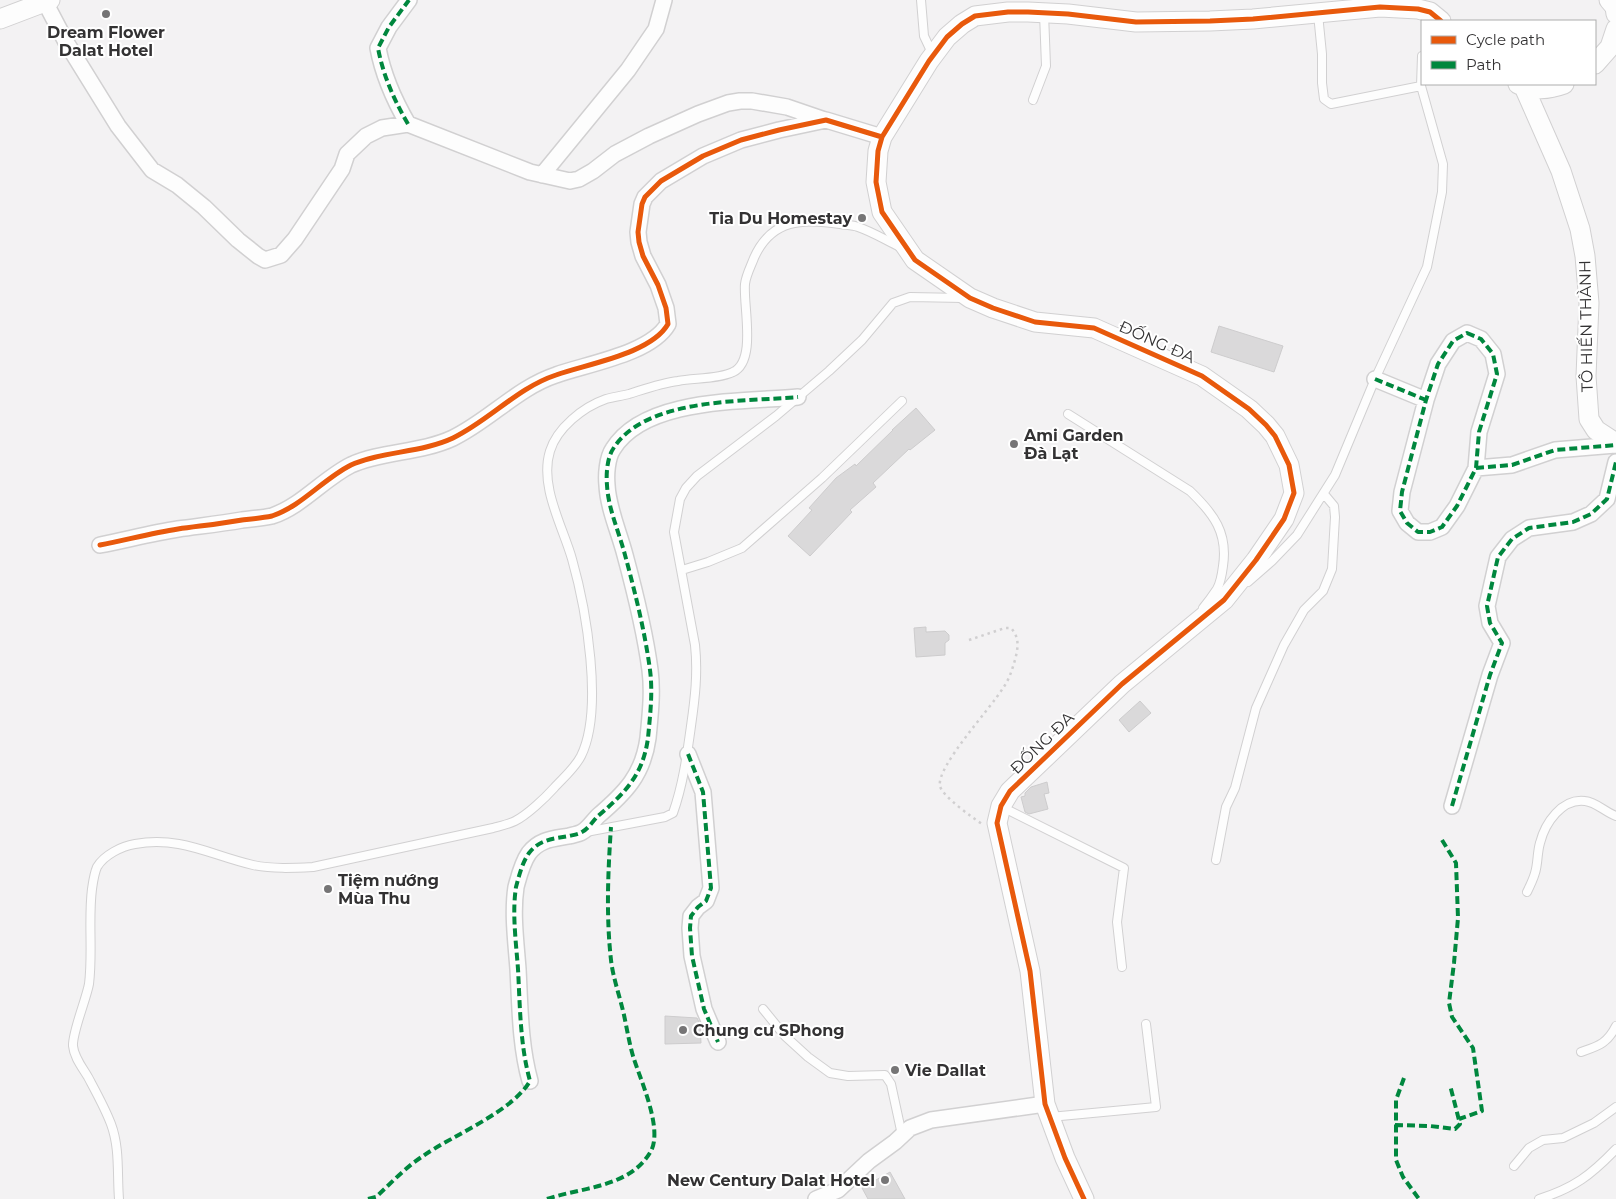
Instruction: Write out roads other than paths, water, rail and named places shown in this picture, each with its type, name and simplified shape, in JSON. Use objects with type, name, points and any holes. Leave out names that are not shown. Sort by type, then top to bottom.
[{"type":"street","points":[[408,124],[382,69],[378,48],[389,27],[409,0]]},
{"type":"street","points":[[542,175],[628,70],[656,29],[664,0]]},
{"type":"street","points":[[1609,0],[1615,7],[1616,14]]},
{"type":"street","points":[[0,18],[48,1],[66,42],[118,126],[152,170],[177,185],[204,207],[238,240],[266,260],[281,254],[295,239],[342,169],[347,154],[366,136],[382,128],[408,124],[530,172],[570,181],[579,179],[615,154],[649,136],[698,114],[728,103],[740,101],[752,101],[787,107],[882,137]]},
{"type":"street","name":"ĐỐNG ĐA","points":[[1084,1199],[1065,1158],[1048,1111],[1030,971],[997,823],[1001,806],[1010,791],[1122,684],[1224,600],[1256,560],[1284,519],[1294,493],[1289,465],[1276,436],[1249,409],[1202,376],[1094,328],[1035,322],[970,298],[915,260],[882,212],[876,182],[878,151],[882,137],[933,55],[947,37],[975,16],[1008,12],[1044,13],[1136,22],[1253,19],[1362,8],[1401,8],[1430,12],[1440,20]]},
{"type":"street","points":[[1596,63],[1610,47],[1616,29]]},
{"type":"street","points":[[1521,86],[1541,89],[1561,85]]},
{"type":"street","name":"TÔ HIẾN THÀNH","points":[[1521,86],[1561,171],[1580,229],[1585,256],[1588,303],[1586,376],[1589,419],[1596,430],[1616,444]]},
{"type":"street","points":[[100,545],[176,529],[217,525],[280,513],[291,508],[312,491],[352,465],[370,459],[426,448],[452,438],[478,423],[528,387],[542,380],[617,356],[643,345],[662,333],[668,324],[666,308],[658,285],[643,256],[639,242],[639,214],[646,197],[661,181],[703,156],[741,140],[826,120]]},
{"type":"street","points":[[1467,333],[1481,338],[1493,354],[1497,374],[1479,432],[1476,468],[1457,506],[1442,527],[1430,532],[1418,532],[1407,524],[1400,511],[1402,492],[1426,400],[1438,364],[1453,341],[1467,333]]},
{"type":"street","points":[[1375,378],[1426,400]]},
{"type":"street","points":[[530,1081],[523,1051],[515,925],[516,890],[519,875],[530,853],[543,841],[582,833],[596,818],[618,801],[633,781],[642,763],[647,742],[650,713],[650,672],[625,554],[607,485],[608,464],[612,450],[631,429],[666,412],[732,400],[767,400],[798,397]]},
{"type":"street","points":[[1476,468],[1512,465],[1555,450],[1616,444]]},
{"type":"street","points":[[1452,806],[1490,675],[1502,643],[1490,623],[1487,606],[1498,557],[1512,538],[1529,528],[1573,522],[1591,514],[1607,499],[1616,462]]},
{"type":"street","points":[[688,754],[703,792],[711,888],[706,901],[691,916],[692,956],[704,1009],[718,1042]]},
{"type":"street","points":[[816,1199],[838,1190],[869,1161],[896,1142],[910,1128],[931,1120],[1048,1111]]},
{"type":"lane","points":[[920,0],[924,36],[933,55]]},
{"type":"lane","points":[[1224,600],[1272,561],[1297,535],[1336,475],[1375,378],[1427,268],[1442,192],[1443,164],[1421,86],[1331,104],[1324,99],[1318,12]]},
{"type":"lane","points":[[1033,100],[1046,66],[1044,13]]},
{"type":"lane","points":[[119,1199],[116,1141],[112,1125],[75,1053],[73,1044],[89,981],[90,907],[94,878],[100,862],[120,848],[132,844],[160,842],[196,847],[252,865],[293,868],[313,867],[493,828],[516,821],[544,798],[580,758],[587,741],[593,699],[585,620],[579,586],[570,551],[558,520],[548,479],[550,451],[557,436],[585,409],[605,400],[663,382],[720,376],[741,367],[745,359],[747,325],[745,284],[762,244],[769,234],[777,229],[789,224],[806,221],[824,221],[857,226],[908,251]]},
{"type":"lane","points":[[582,833],[665,817],[673,813],[677,801],[688,754],[696,693],[697,663],[690,612],[674,532],[680,499],[686,488],[697,476],[776,416],[862,340],[893,303],[910,297],[970,298]]},
{"type":"lane","points":[[682,570],[742,548],[822,478],[902,401]]},
{"type":"lane","points":[[1068,414],[1190,492],[1202,503],[1216,521],[1224,540],[1222,576],[1217,589],[1189,628]]},
{"type":"lane","points":[[1216,860],[1226,808],[1236,788],[1256,708],[1284,646],[1304,610],[1323,591],[1332,569],[1336,517],[1334,506],[1324,494]]},
{"type":"lane","points":[[1527,892],[1535,872],[1540,843],[1545,829],[1566,803],[1584,801],[1616,816]]},
{"type":"lane","points":[[1001,806],[1124,868],[1117,922],[1122,967]]},
{"type":"lane","points":[[763,1009],[785,1036],[808,1057],[830,1073],[848,1076],[885,1075],[891,1084],[902,1135]]},
{"type":"lane","points":[[1048,1111],[1156,1107],[1146,1024]]},
{"type":"lane","points":[[1581,1052],[1601,1045],[1611,1037],[1616,1026]]},
{"type":"lane","points":[[1514,1166],[1529,1148],[1544,1140],[1563,1138],[1594,1122],[1616,1107]]},
{"type":"lane","points":[[1538,1199],[1559,1193],[1574,1185],[1599,1166],[1616,1148]]},
{"type":"place","name":"Dream Flower Dalat Hotel","points":[[106,14]]},
{"type":"place","name":"Tia Du Homestay","points":[[862,218]]},
{"type":"place","name":"Ami Garden Đà Lạt","points":[[1014,444]]},
{"type":"place","name":"Tiệm nướng Mùa Thu","points":[[328,889]]},
{"type":"place","name":"Chung cư SPhong","points":[[683,1030]]},
{"type":"place","name":"Vie Dallat","points":[[895,1070]]},
{"type":"place","name":"New Century Dalat Hotel","points":[[885,1180]]}]
